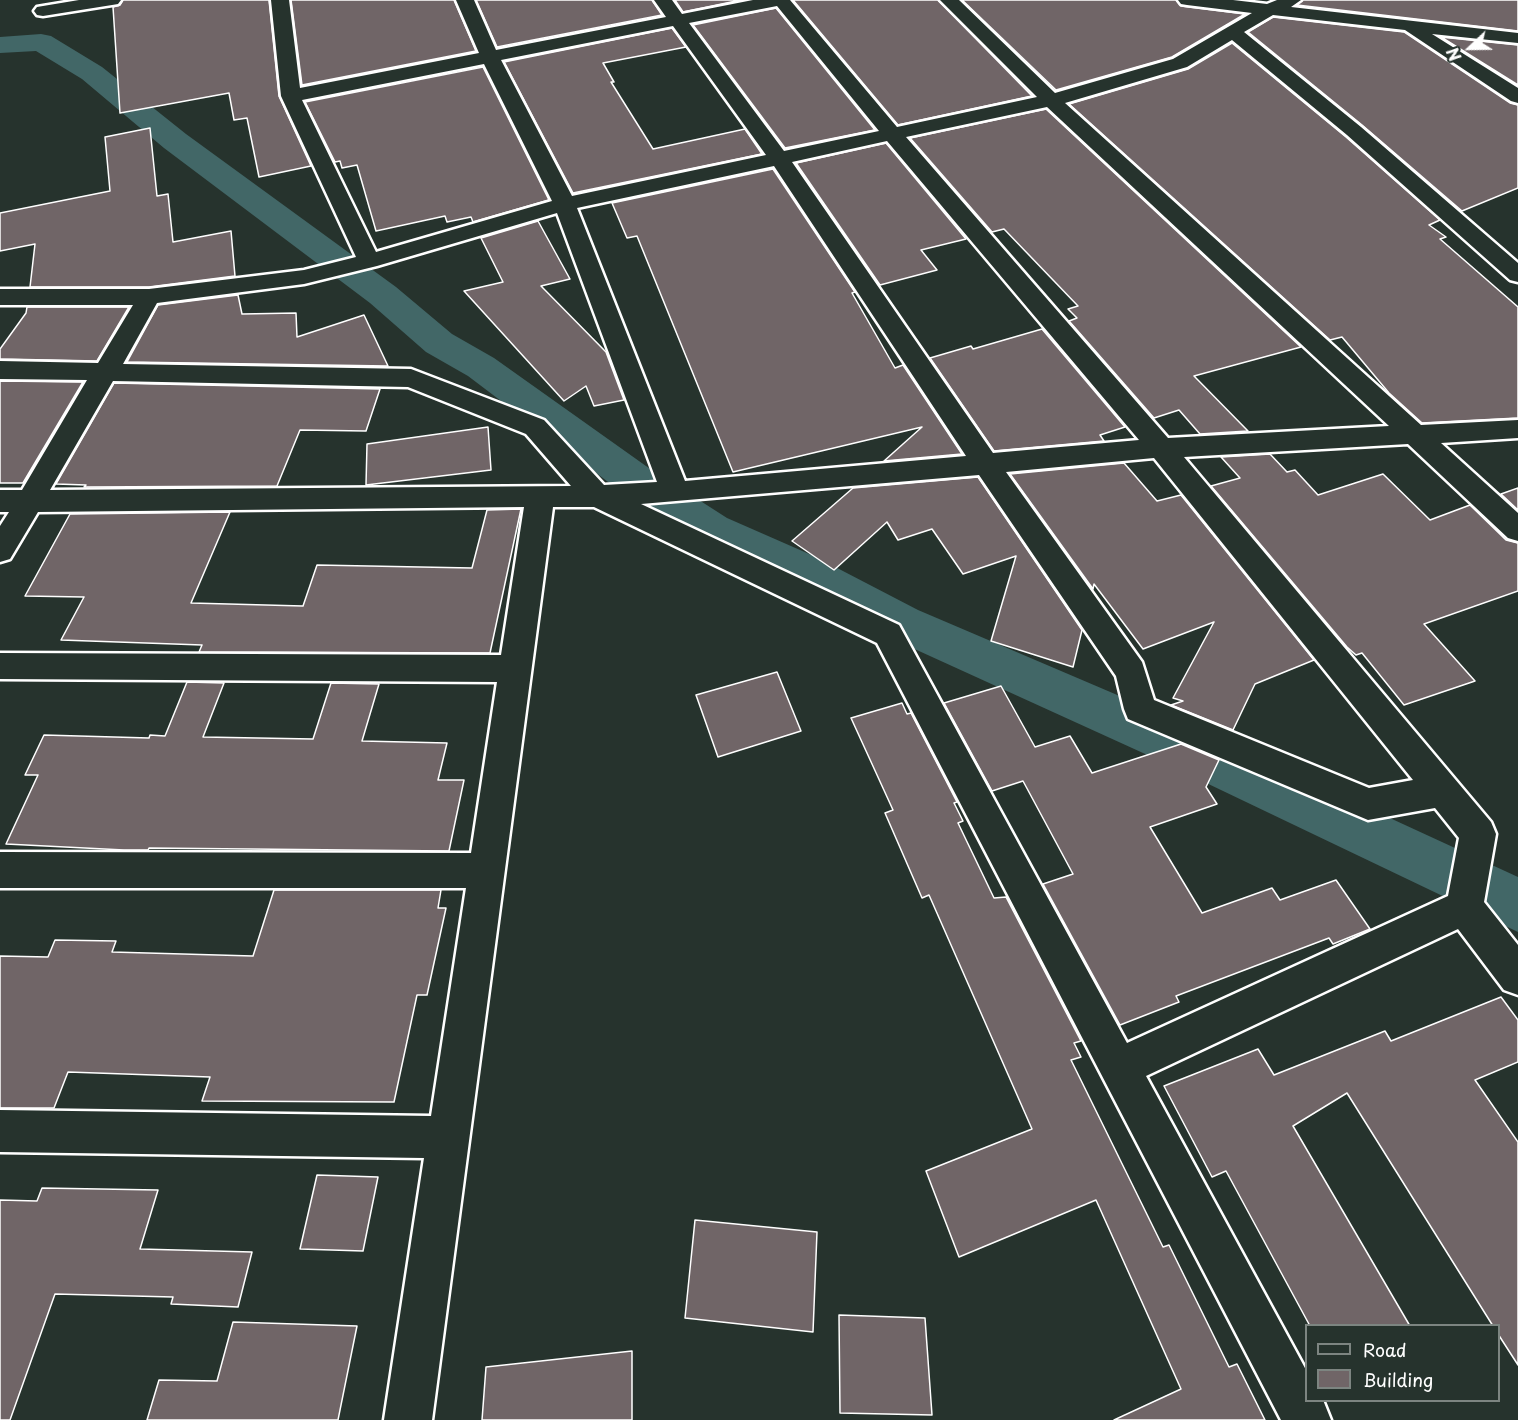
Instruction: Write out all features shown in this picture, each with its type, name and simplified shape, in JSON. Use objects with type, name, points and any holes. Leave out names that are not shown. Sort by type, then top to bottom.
[{"type":"street","points":[[43,12],[112,0]]},
{"type":"street","points":[[280,0],[291,96],[367,261]]},
{"type":"street","points":[[465,0],[490,57],[565,204],[674,492]]},
{"type":"street","points":[[663,0],[779,158],[986,464],[1131,672],[1140,709],[1368,804],[1443,791]]},
{"type":"street","points":[[291,96],[781,0],[892,134],[1161,448],[1478,834],[1464,905],[1518,976]]},
{"type":"street","points":[[949,0],[1052,100],[1518,530]]},
{"type":"street","points":[[1187,0],[1518,38]]},
{"type":"street","points":[[0,297],[149,297],[304,277],[565,204],[1052,100],[1180,63],[1272,8],[1292,0]]},
{"type":"street","points":[[1368,0],[1518,98]]},
{"type":"street","points":[[1233,32],[1354,131],[1518,275]]},
{"type":"street","points":[[0,551],[149,297]]},
{"type":"street","points":[[0,370],[411,378],[535,427],[599,496],[888,634],[1307,1420]]},
{"type":"street","points":[[0,501],[599,496],[674,492],[1161,448],[1518,429]]},
{"type":"street","points":[[408,1420],[540,497]]},
{"type":"street","points":[[0,666],[516,669]]},
{"type":"street","points":[[0,870],[487,871]]},
{"type":"street","points":[[1120,1067],[1464,905]]},
{"type":"street","points":[[0,1131],[449,1137]]},
{"type":"building","points":[[123,0],[269,0],[279,96],[311,166],[259,177],[247,118],[234,120],[229,93],[120,113],[113,7],[120,5]]},
{"type":"building","points":[[291,0],[454,0],[476,51],[302,85]]},
{"type":"building","points":[[476,0],[652,0],[662,15],[497,47]]},
{"type":"building","points":[[675,0],[741,0],[683,12]]},
{"type":"building","points":[[793,0],[938,0],[1032,96],[898,125]]},
{"type":"building","points":[[962,0],[1176,0],[1181,6],[1245,14],[1172,57],[1056,90]]},
{"type":"building","points":[[1303,0],[1518,0],[1518,31],[1297,5]]},
{"type":"building","points":[[776,8],[875,130],[785,148],[693,25]]},
{"type":"building","points":[[1273,17],[1404,32],[1510,103],[1518,105],[1518,188],[1462,211],[1362,125],[1248,32]]},
{"type":"building","points":[[672,28],[686,47],[603,63],[614,82],[611,82],[653,149],[745,129],[762,154],[573,193],[504,62]]},
{"type":"building","points":[[1441,37],[1518,45],[1518,85]]},
{"type":"building","points":[[1232,43],[1346,137],[1440,220],[1429,225],[1446,237],[1440,239],[1518,307],[1518,418],[1422,423],[1389,393],[1342,337],[1330,340],[1069,104],[1188,69]]},
{"type":"building","points":[[483,67],[549,200],[473,222],[471,217],[447,222],[445,216],[376,231],[357,165],[342,168],[340,161],[335,162],[305,102]]},
{"type":"building","points":[[1046,109],[1301,347],[1194,376],[1248,431],[1200,434],[1179,410],[1154,418],[1069,321],[1077,318],[1068,309],[1078,306],[1004,229],[992,232],[910,138]]},
{"type":"building","points":[[150,128],[157,196],[168,194],[173,242],[231,231],[235,276],[149,287],[30,287],[35,244],[0,251],[0,213],[110,191],[105,137]]},
{"type":"building","points":[[886,143],[966,239],[921,250],[937,270],[880,285],[796,163]]},
{"type":"building","points":[[773,169],[855,292],[852,293],[895,368],[903,365],[962,454],[884,461],[922,427],[733,472],[637,236],[627,238],[612,203]]},
{"type":"building","points":[[538,221],[570,279],[541,286],[606,352],[624,400],[594,406],[586,386],[564,401],[464,291],[503,282],[481,238]]},
{"type":"building","points":[[238,295],[242,314],[296,313],[297,337],[364,315],[388,366],[127,362],[158,305]]},
{"type":"building","points":[[27,307],[129,307],[97,361],[0,359],[0,349],[26,313]]},
{"type":"building","points":[[1042,329],[1125,427],[1100,435],[1104,441],[994,451],[930,358],[971,346],[973,349]]},
{"type":"building","points":[[0,381],[83,382],[23,483],[0,483]]},
{"type":"building","points":[[114,383],[380,389],[366,431],[300,430],[277,486],[84,487],[86,485],[56,484]]},
{"type":"building","points":[[488,427],[491,470],[366,485],[367,444]]},
{"type":"building","points":[[1270,454],[1287,472],[1295,470],[1318,495],[1383,474],[1430,520],[1470,505],[1506,540],[1518,543],[1518,591],[1424,624],[1475,681],[1404,705],[1362,653],[1356,655],[1347,647],[1211,486],[1240,478],[1221,457]]},
{"type":"building","points":[[1124,463],[1157,501],[1181,495],[1314,660],[1255,684],[1233,730],[1171,705],[1183,701],[1173,698],[1214,622],[1143,649],[1094,584],[1093,589],[1010,474]]},
{"type":"building","points":[[978,477],[1082,630],[1073,667],[991,641],[1016,556],[963,574],[932,529],[898,540],[887,522],[834,570],[792,541],[853,488]]},
{"type":"building","points":[[1518,488],[1518,510],[1501,494]]},
{"type":"building","points":[[521,509],[490,653],[199,652],[202,645],[61,640],[84,597],[25,596],[70,514],[230,512],[191,603],[303,606],[317,565],[472,568],[487,510]]},
{"type":"building","points":[[777,672],[801,731],[718,757],[696,695]]},
{"type":"building","points":[[187,682],[224,683],[203,737],[313,739],[331,683],[379,684],[362,741],[447,743],[438,780],[464,780],[449,851],[149,848],[148,850],[124,850],[6,844],[38,775],[25,775],[44,735],[149,738],[150,735],[165,736]]},
{"type":"building","points":[[1001,686],[1035,747],[1070,736],[1092,773],[1181,744],[1219,760],[1206,787],[1217,804],[1150,827],[1202,913],[1272,888],[1280,900],[1336,880],[1370,929],[1333,944],[1329,938],[1176,996],[1179,1002],[1120,1025],[1043,884],[1073,874],[1023,781],[992,791],[944,703]]},
{"type":"building","points":[[902,703],[907,714],[911,713],[957,802],[954,803],[963,821],[958,823],[994,898],[1006,897],[1081,1041],[1074,1043],[1081,1057],[1071,1060],[1163,1247],[1169,1245],[1229,1367],[1237,1364],[1265,1420],[1114,1420],[1181,1389],[1096,1200],[959,1257],[926,1171],[1032,1129],[929,895],[922,898],[885,813],[893,810],[851,718]]},
{"type":"building","points":[[274,890],[441,890],[438,908],[446,908],[427,995],[417,995],[394,1102],[202,1101],[210,1077],[68,1072],[54,1108],[0,1108],[0,956],[48,957],[55,940],[116,941],[112,952],[253,956]]},
{"type":"building","points":[[1501,997],[1518,1020],[1518,1062],[1475,1080],[1518,1142],[1518,1365],[1500,1337],[1500,1324],[1492,1324],[1347,1093],[1293,1126],[1409,1324],[1309,1324],[1226,1171],[1212,1177],[1164,1086],[1258,1049],[1274,1075],[1385,1031],[1391,1041]]},
{"type":"building","points":[[317,1175],[378,1177],[363,1251],[300,1249]]},
{"type":"building","points":[[42,1188],[158,1190],[140,1249],[252,1252],[238,1307],[171,1304],[173,1297],[55,1294],[10,1420],[0,1420],[0,1200],[37,1201]]},
{"type":"building","points":[[695,1220],[817,1232],[813,1332],[685,1318]]},
{"type":"building","points":[[839,1315],[925,1318],[932,1415],[840,1413]]},
{"type":"building","points":[[233,1322],[357,1326],[338,1420],[147,1420],[159,1380],[217,1381]]},
{"type":"building","points":[[632,1351],[632,1420],[482,1420],[486,1367]]},
{"type":"waterway","points":[[0,45],[41,42],[92,73],[175,141],[383,295],[439,343],[481,367],[631,477],[712,530],[800,569],[902,623],[1172,742],[1518,905]]}]
